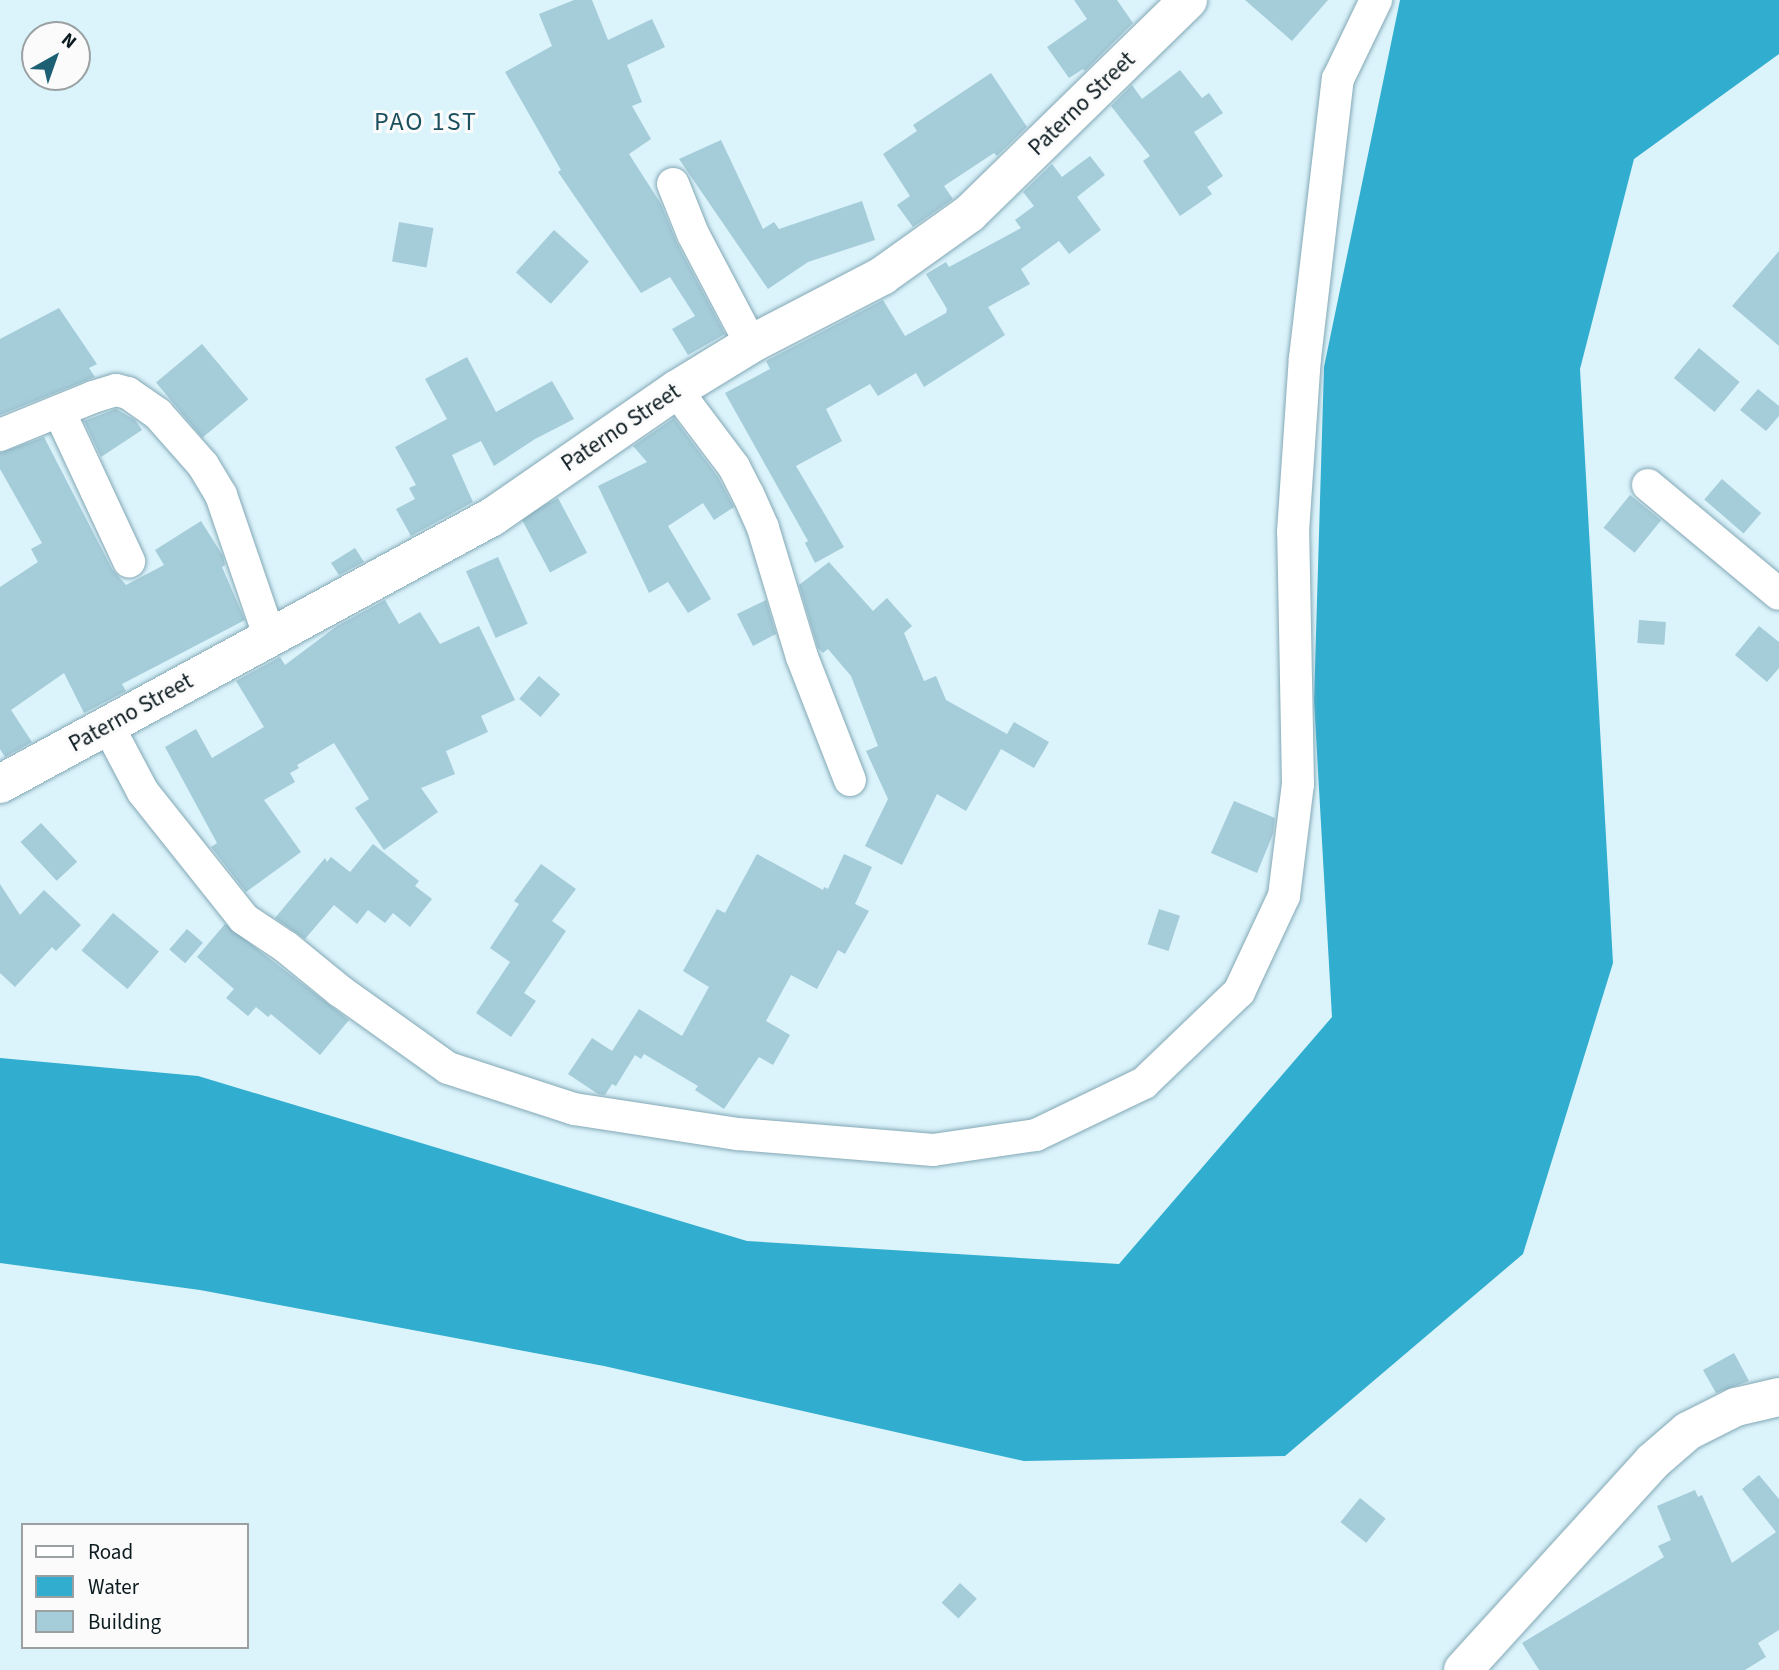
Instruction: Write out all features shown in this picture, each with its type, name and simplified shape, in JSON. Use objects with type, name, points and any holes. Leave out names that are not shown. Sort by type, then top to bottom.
[{"type":"street","name":"Paterno Street","points":[[0,785],[492,517],[676,390],[751,344],[882,276],[969,214],[1188,0]]},
{"type":"street","points":[[108,726],[143,792],[244,919],[286,947],[340,991],[448,1068],[575,1109],[738,1133],[933,1150],[1036,1135],[1144,1083],[1240,992],[1284,895],[1298,784],[1293,532],[1305,358],[1338,79],[1376,0]]},
{"type":"street","points":[[673,184],[693,234],[751,344]]},
{"type":"street","points":[[0,435],[116,390],[128,393],[158,414],[202,465],[221,495],[270,638]]},
{"type":"street","points":[[676,390],[734,467],[748,494],[763,528],[802,657],[850,780]]},
{"type":"street","points":[[59,411],[129,561]]},
{"type":"street","points":[[1648,485],[1779,594]]},
{"type":"street","points":[[1463,1670],[1652,1462],[1688,1431],[1736,1407],[1779,1397]]},
{"type":"water","points":[[1400,0],[1779,0],[1779,54],[1634,159],[1580,369],[1613,963],[1523,1254],[1285,1456],[1024,1461],[604,1366],[200,1290],[0,1263],[0,1058],[198,1076],[747,1241],[1119,1264],[1332,1017],[1314,701],[1324,367]]},
{"type":"building","points":[[574,0],[592,0],[608,40],[652,19],[665,47],[627,65],[642,102],[632,106],[651,139],[629,154],[661,204],[677,243],[725,334],[688,355],[672,329],[695,316],[670,277],[641,293],[558,172],[561,170],[505,72],[552,46],[539,14]]},
{"type":"building","points":[[1074,0],[1117,0],[1133,23],[1085,71],[1083,69],[1069,78],[1047,47],[1087,19]]},
{"type":"building","points":[[1245,0],[1328,0],[1292,41]]},
{"type":"building","points":[[1180,70],[1202,98],[1209,93],[1223,113],[1194,132],[1223,176],[1207,187],[1212,194],[1180,216],[1143,161],[1150,156],[1111,106],[1132,85],[1142,99]]},
{"type":"building","points":[[991,73],[1027,127],[997,156],[994,153],[944,186],[953,199],[913,227],[897,205],[910,196],[883,154],[917,131],[913,125]]},
{"type":"building","points":[[721,140],[763,229],[774,222],[779,229],[862,201],[875,240],[808,262],[768,289],[679,159]]},
{"type":"building","points":[[1090,156],[1105,175],[1077,197],[1101,230],[1069,254],[1059,241],[1021,269],[1030,284],[988,307],[1005,335],[924,387],[916,373],[878,396],[870,384],[826,409],[842,441],[796,466],[844,547],[815,563],[805,543],[808,541],[725,393],[770,369],[766,361],[883,300],[905,336],[946,313],[947,309],[926,274],[946,262],[949,267],[1021,228],[1015,220],[1034,206],[1023,192],[1052,164],[1062,177]]},
{"type":"building","points":[[399,222],[433,228],[427,267],[392,261]]},
{"type":"building","points":[[554,230],[589,261],[551,304],[516,272]]},
{"type":"building","points":[[1779,251],[1779,346],[1732,306]]},
{"type":"building","points":[[59,308],[97,364],[89,368],[95,377],[0,415],[0,339]]},
{"type":"building","points":[[202,344],[248,399],[202,438],[156,383]]},
{"type":"building","points":[[1699,348],[1740,382],[1715,412],[1674,378]]},
{"type":"building","points":[[467,357],[496,412],[552,381],[574,419],[535,439],[494,466],[481,441],[452,455],[473,502],[411,536],[396,509],[415,499],[409,488],[416,485],[395,447],[447,419],[425,379]]},
{"type":"building","points":[[1758,389],[1779,406],[1779,416],[1766,431],[1740,410]]},
{"type":"building","points":[[116,409],[135,420],[142,430],[101,457],[84,421]]},
{"type":"building","points":[[674,418],[718,477],[734,507],[714,520],[703,503],[668,526],[711,599],[688,613],[668,582],[649,593],[598,486],[647,462],[633,446]]},
{"type":"building","points":[[44,437],[112,569],[126,585],[164,565],[155,550],[201,521],[223,556],[225,565],[222,567],[245,620],[122,684],[126,691],[84,713],[64,673],[11,710],[32,742],[5,757],[0,749],[0,587],[38,562],[31,549],[42,543],[0,469],[0,453]]},
{"type":"building","points":[[1722,479],[1761,513],[1744,533],[1704,499]]},
{"type":"building","points":[[1630,495],[1661,520],[1635,553],[1604,528]]},
{"type":"building","points":[[558,498],[587,553],[550,572],[521,518]]},
{"type":"building","points":[[355,548],[364,562],[339,575],[331,563]]},
{"type":"building","points":[[498,557],[528,624],[496,638],[466,571]]},
{"type":"building","points":[[829,562],[873,611],[887,598],[912,626],[904,633],[924,681],[936,676],[946,700],[1007,734],[1014,722],[1049,742],[1034,768],[1001,749],[966,811],[937,794],[902,865],[865,846],[888,799],[866,751],[878,746],[851,676],[828,649],[823,653],[818,648],[799,585]]},
{"type":"building","points":[[385,600],[399,624],[420,612],[440,644],[479,626],[515,700],[481,716],[488,732],[446,751],[455,774],[421,788],[438,812],[384,850],[355,808],[369,799],[334,743],[297,765],[299,768],[290,773],[295,782],[264,800],[301,852],[246,892],[211,847],[217,843],[165,747],[196,729],[212,758],[264,727],[236,681],[280,657],[285,665],[337,626]]},
{"type":"building","points":[[766,600],[776,634],[753,646],[737,614]]},
{"type":"building","points":[[1639,620],[1666,622],[1664,645],[1637,643]]},
{"type":"building","points":[[1759,626],[1779,642],[1779,668],[1767,682],[1735,655]]},
{"type":"building","points":[[539,676],[560,694],[540,717],[519,699]]},
{"type":"building","points":[[1234,801],[1275,818],[1273,834],[1257,873],[1211,853]]},
{"type":"building","points":[[41,823],[77,862],[57,881],[21,842]]},
{"type":"building","points":[[373,844],[419,881],[415,886],[432,899],[410,927],[393,913],[385,923],[368,910],[357,924],[334,905],[305,939],[275,918],[325,858],[327,862],[331,857],[350,872]]},
{"type":"building","points":[[757,854],[823,890],[824,887],[828,889],[844,854],[872,867],[855,904],[869,911],[845,954],[838,950],[817,989],[791,975],[766,1021],[790,1035],[773,1065],[759,1057],[724,1109],[695,1090],[698,1086],[644,1054],[641,1059],[635,1055],[616,1086],[612,1084],[605,1095],[598,1094],[568,1074],[592,1038],[612,1051],[639,1009],[682,1036],[709,987],[683,971],[717,909],[725,913]]},
{"type":"building","points":[[541,864],[576,889],[552,921],[566,931],[524,993],[536,1001],[511,1037],[476,1013],[510,962],[490,948],[519,904],[514,901]]},
{"type":"building","points":[[0,884],[20,915],[44,890],[81,925],[56,951],[52,947],[15,987],[0,973]]},
{"type":"building","points":[[1159,909],[1180,916],[1168,951],[1148,944]]},
{"type":"building","points":[[113,913],[159,952],[127,989],[82,951]]},
{"type":"building","points":[[225,924],[349,1020],[320,1055],[271,1014],[268,1017],[256,1007],[248,1016],[226,998],[234,989],[197,957]]},
{"type":"building","points":[[187,929],[203,943],[185,963],[169,949]]},
{"type":"building","points":[[1734,1353],[1749,1381],[1716,1393],[1703,1370]]},
{"type":"building","points":[[1759,1475],[1779,1499],[1779,1630],[1758,1643],[1766,1657],[1745,1670],[1539,1670],[1522,1643],[1664,1557],[1658,1546],[1671,1540],[1657,1506],[1695,1490],[1698,1497],[1702,1495],[1732,1563],[1776,1532],[1742,1489]]},
{"type":"building","points":[[1360,1498],[1386,1519],[1366,1543],[1340,1522]]},
{"type":"building","points":[[960,1583],[977,1599],[958,1618],[942,1603]]},
{"type":"district","name":"PAO 1ST","points":[[426,122]]}]
